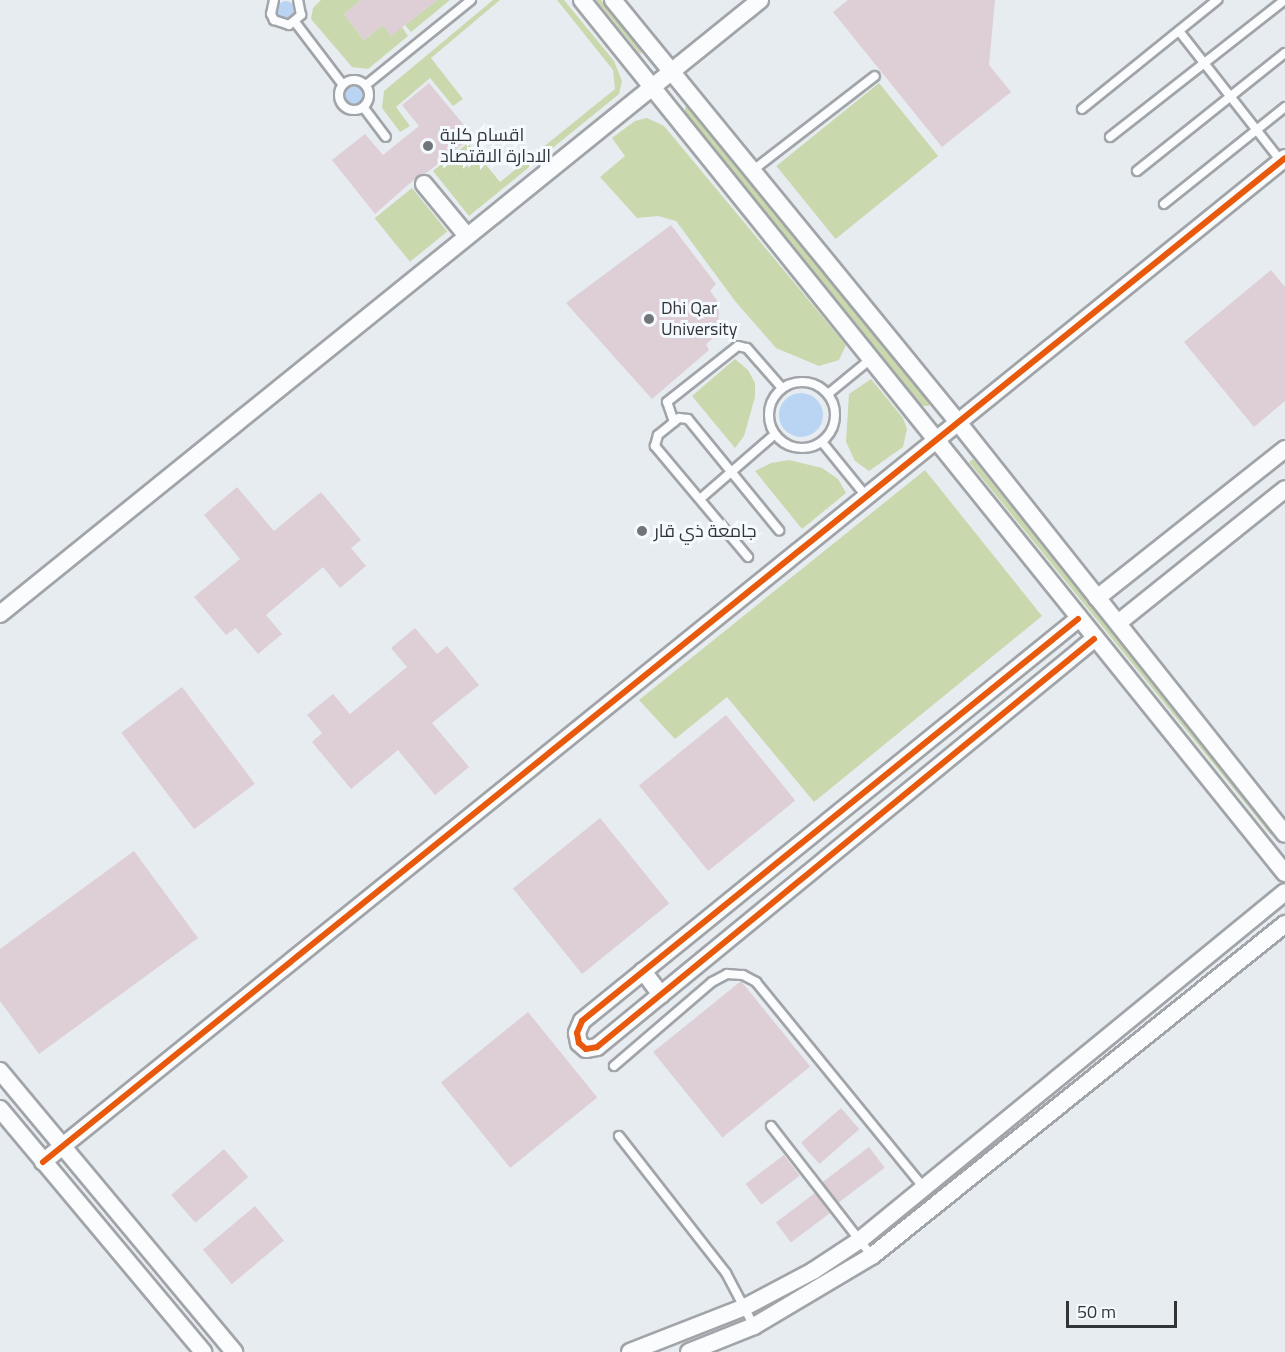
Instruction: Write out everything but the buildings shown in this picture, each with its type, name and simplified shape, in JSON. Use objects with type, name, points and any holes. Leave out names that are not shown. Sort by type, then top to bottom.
[{"type":"street","points":[[582,0],[872,358],[934,441],[1285,873]]},
{"type":"street","points":[[613,0],[957,421],[1285,834]]},
{"type":"street","points":[[0,614],[759,0]]},
{"type":"street","points":[[43,1162],[865,495],[1283,160]]},
{"type":"street","points":[[424,184],[467,236]]},
{"type":"street","points":[[1096,598],[1285,449]]},
{"type":"street","points":[[1118,623],[1285,489]]},
{"type":"street","points":[[1078,619],[582,1021],[579,1043],[586,1049],[597,1047],[1094,639]]},
{"type":"street","points":[[868,789],[888,808]]},
{"type":"street","points":[[760,876],[779,897]]},
{"type":"street","points":[[630,1352],[745,1307],[813,1271],[860,1240],[1285,892]]},
{"type":"street","points":[[689,1352],[754,1326],[873,1256],[1285,924]]},
{"type":"street","points":[[643,971],[661,995]]},
{"type":"street","points":[[0,1071],[234,1352]]},
{"type":"street","points":[[0,1109],[203,1352]]},
{"type":"lane","points":[[274,0],[271,14],[274,20],[289,25],[296,22],[301,15],[298,0]]},
{"type":"lane","points":[[366,85],[471,0]]},
{"type":"lane","points":[[1082,109],[1217,0]]},
{"type":"lane","points":[[1110,137],[1285,0]]},
{"type":"lane","points":[[296,22],[343,85]]},
{"type":"lane","points":[[1179,31],[1283,160]]},
{"type":"lane","points":[[1137,171],[1285,53]]},
{"type":"lane","points":[[752,171],[875,76]]},
{"type":"lane","points":[[350,80],[366,85],[369,101],[364,108],[357,111],[343,106],[339,99],[343,85],[350,80]]},
{"type":"lane","points":[[1164,204],[1285,107]]},
{"type":"lane","points":[[364,108],[386,137]]},
{"type":"lane","points":[[674,422],[667,402],[738,346],[747,348],[782,388]]},
{"type":"lane","points":[[828,394],[872,358]]},
{"type":"lane","points":[[794,383],[811,383],[828,394],[836,414],[829,434],[822,442],[812,447],[791,447],[775,434],[770,425],[770,405],[782,388],[794,383]]},
{"type":"lane","points":[[748,557],[655,446],[655,438],[682,417],[688,419],[779,530]]},
{"type":"lane","points":[[700,499],[775,434]]},
{"type":"lane","points":[[822,442],[865,495]]},
{"type":"lane","points":[[614,1066],[712,982],[727,974],[743,975],[756,982],[923,1187]]},
{"type":"lane","points":[[771,1126],[873,1256]]},
{"type":"lane","points":[[619,1136],[726,1273],[754,1326]]},
{"type":"green space","points":[[321,0],[361,0],[344,14],[364,40],[383,25],[391,36],[402,27],[408,36],[368,69],[352,67],[311,19],[313,8]]},
{"type":"green space","points":[[437,0],[450,0],[411,32],[405,25]]},
{"type":"green space","points":[[493,0],[500,0],[431,58],[463,99],[453,106],[430,78],[396,107],[410,126],[400,132],[382,108],[384,91]]},
{"type":"green space","points":[[557,0],[564,0],[614,61],[622,81],[619,94],[469,216],[433,171],[468,143],[500,182],[615,89],[613,70]]},
{"type":"green space","points":[[596,0],[601,0],[642,52],[640,54]]},
{"type":"green space","points":[[879,83],[938,156],[836,239],[776,166]]},
{"type":"green space","points":[[685,107],[692,109],[929,400],[929,406],[920,406],[685,115]]},
{"type":"green space","points":[[647,118],[664,126],[846,345],[839,360],[819,366],[776,348],[735,301],[676,221],[658,216],[637,218],[600,177],[625,156],[612,138],[635,121]]},
{"type":"green space","points":[[412,188],[447,232],[410,262],[375,218]]},
{"type":"green space","points":[[735,359],[748,370],[755,383],[755,397],[744,436],[735,448],[692,396]]},
{"type":"green space","points":[[871,379],[903,418],[907,429],[903,447],[869,471],[855,461],[846,442],[849,394]]},
{"type":"green space","points":[[973,459],[1275,832],[1271,835],[969,462]]},
{"type":"green space","points":[[789,460],[822,468],[838,479],[846,493],[802,529],[755,471],[771,463]]},
{"type":"green space","points":[[925,470],[1042,616],[814,802],[727,697],[675,739],[639,700]]},
{"type":"water","points":[[286,1],[292,4],[295,10],[292,16],[286,19],[280,16],[277,10],[280,4]]},
{"type":"water","points":[[354,86],[360,89],[363,95],[360,101],[354,104],[348,101],[345,95],[348,89]]},
{"type":"water","points":[[801,393],[817,399],[823,415],[817,431],[801,437],[785,431],[779,415],[785,399]]},
{"type":"cycle path","points":[[43,1162],[1285,158]]},
{"type":"cycle path","points":[[1078,619],[582,1021],[577,1033],[579,1043],[586,1049],[597,1047],[1094,639]]},
{"type":"place","name":"اقسام كلية الادارة الاقتصاد","points":[[428,146]]},
{"type":"place","name":"Dhi Qar University","points":[[649,319]]},
{"type":"place","name":"جامعة ذي قار","points":[[642,531]]}]
